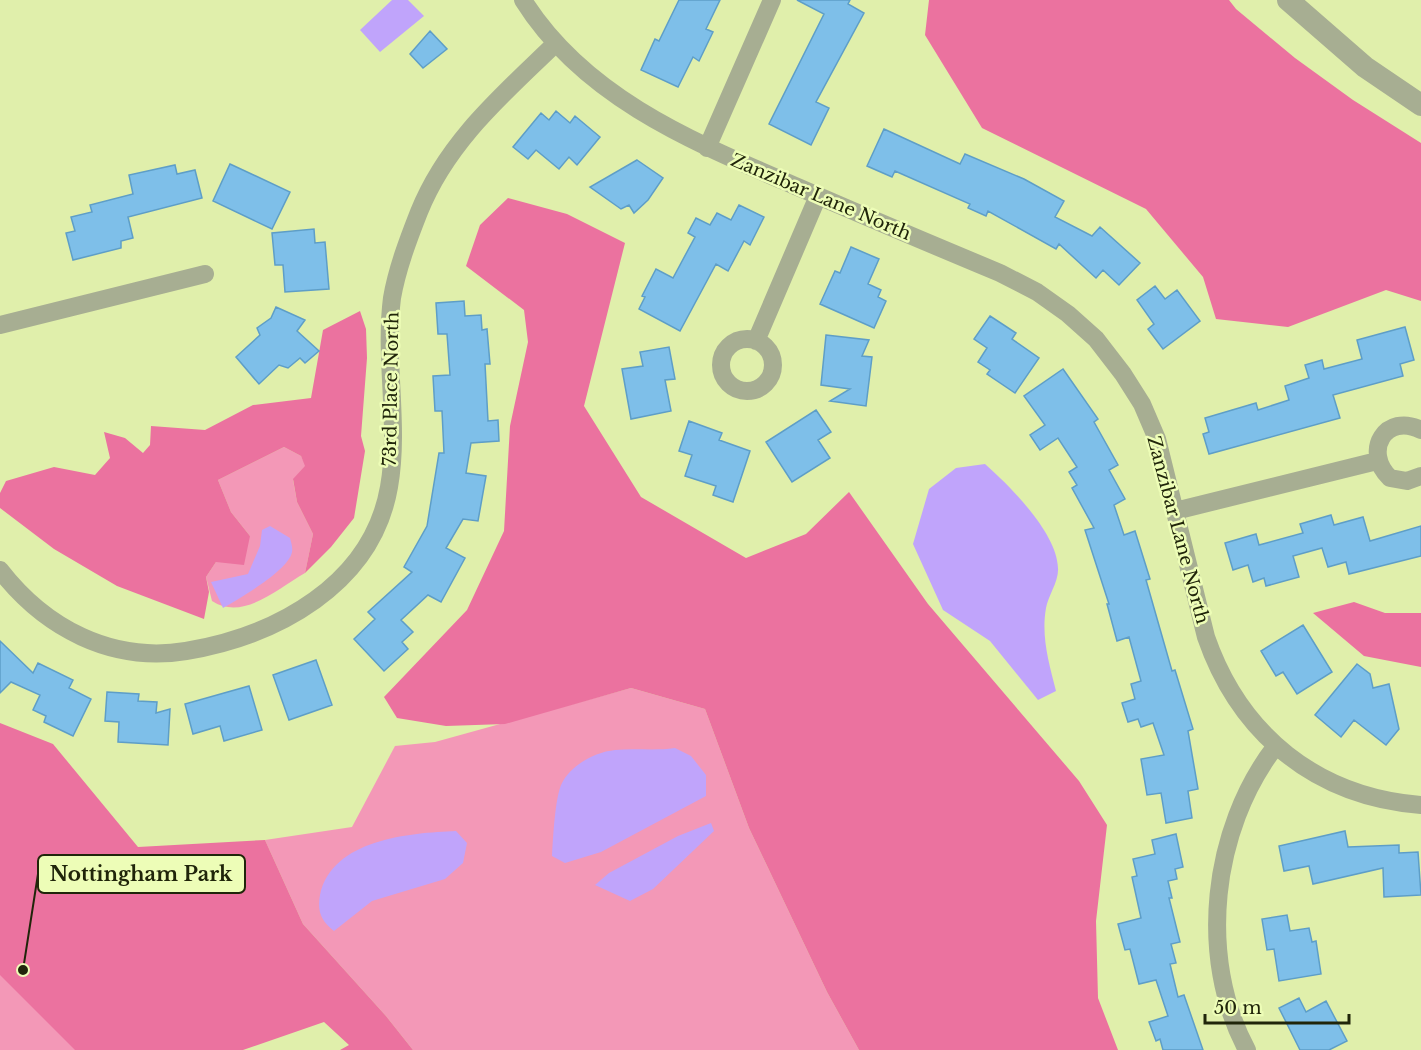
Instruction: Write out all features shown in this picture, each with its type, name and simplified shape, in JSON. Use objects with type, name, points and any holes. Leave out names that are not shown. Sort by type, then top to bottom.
[{"type":"street","name":"Zanzibar Lane North","points":[[523,0],[555,44],[600,84],[625,102],[707,148],[1000,273],[1037,292],[1068,314],[1124,374],[1142,404],[1157,439],[1206,637],[1216,664],[1251,720],[1275,747],[1330,782],[1365,795],[1421,805]]},
{"type":"street","points":[[707,148],[772,0]]},
{"type":"street","points":[[1288,0],[1338,45],[1421,105]]},
{"type":"street","name":"73rd Place North","points":[[0,570],[33,607],[55,624],[99,645],[126,652],[178,652],[205,648],[281,621],[327,593],[348,571],[368,544],[389,488],[392,456],[391,319],[395,287],[406,246],[429,188],[447,157],[495,101],[555,44]]},
{"type":"street","points":[[756,340],[818,196]]},
{"type":"street","points":[[0,325],[205,274]]},
{"type":"street","points":[[1421,430],[1403,425],[1385,433],[1377,447],[1377,461],[1381,469],[1396,480],[1407,482],[1421,476]]},
{"type":"street","points":[[1175,511],[1377,461]]},
{"type":"street","points":[[1248,1050],[1232,1012],[1222,972],[1217,938],[1219,899],[1225,860],[1248,786],[1275,747]]},
{"type":"shaded area","points":[[392,0],[408,0],[424,16],[380,52],[360,30]]},
{"type":"shaded area","points":[[929,0],[1229,0],[1236,9],[1295,58],[1353,100],[1421,143],[1421,301],[1386,290],[1288,327],[1216,319],[1203,277],[1146,209],[982,128],[925,35]]},
{"type":"shaded area","points":[[508,198],[567,214],[625,243],[584,406],[641,497],[746,558],[806,534],[849,492],[928,604],[1079,781],[1107,825],[1096,921],[1098,998],[1118,1050],[859,1050],[827,992],[749,828],[705,709],[631,688],[505,724],[446,726],[397,718],[384,697],[467,610],[504,531],[510,426],[528,342],[524,310],[466,266],[480,225]]},
{"type":"shaded area","points":[[360,311],[366,329],[367,358],[361,436],[365,451],[354,518],[331,547],[305,573],[313,534],[297,502],[293,479],[305,466],[301,456],[284,447],[218,480],[231,512],[250,536],[244,565],[216,562],[206,577],[209,592],[204,619],[117,586],[54,549],[0,508],[0,493],[6,481],[54,467],[95,475],[110,458],[104,432],[125,438],[143,453],[150,445],[151,426],[205,430],[253,405],[311,398],[323,330]]},
{"type":"shaded area","points":[[284,447],[301,456],[306,466],[293,480],[297,502],[313,534],[305,573],[248,605],[224,606],[212,601],[206,577],[216,562],[250,536],[231,512],[218,480]]},
{"type":"shaded area","points":[[985,464],[1019,497],[1041,526],[1056,554],[1058,573],[1046,608],[1044,629],[1046,650],[1056,691],[1038,700],[990,641],[943,610],[913,544],[929,489],[956,468]]},
{"type":"shaded area","points":[[270,526],[290,538],[292,550],[289,559],[273,575],[223,608],[211,582],[248,574],[260,546],[262,530]]},
{"type":"shaded area","points":[[1354,602],[1385,613],[1421,613],[1421,667],[1364,656],[1313,613]]},
{"type":"shaded area","points":[[631,688],[705,709],[749,828],[827,992],[859,1050],[413,1050],[386,1016],[303,924],[265,840],[352,827],[395,746],[435,742]]},
{"type":"shaded area","points":[[0,723],[53,744],[138,847],[265,840],[303,924],[386,1016],[413,1050],[340,1050],[349,1045],[324,1022],[243,1050],[75,1050],[0,975]]},
{"type":"shaded area","points":[[675,748],[691,756],[706,775],[706,796],[601,852],[565,863],[552,856],[560,789],[566,776],[577,765],[607,751]]},
{"type":"shaded area","points":[[711,823],[714,831],[653,889],[630,901],[595,885],[609,873],[678,836]]},
{"type":"shaded area","points":[[456,831],[467,843],[463,863],[445,879],[372,901],[334,931],[323,919],[319,901],[327,876],[340,862],[356,851],[396,837]]},
{"type":"shaded area","points":[[0,889],[91,1050],[0,1050]]},
{"type":"building","points":[[679,0],[720,0],[706,29],[713,32],[699,61],[693,57],[678,87],[641,70],[655,39],[659,41]]},
{"type":"building","points":[[797,0],[850,0],[848,4],[864,13],[816,102],[829,108],[811,145],[769,124],[824,14]]},
{"type":"building","points":[[430,31],[447,49],[423,68],[410,54]]},
{"type":"building","points":[[556,111],[570,123],[575,116],[600,137],[577,165],[569,157],[559,169],[536,150],[528,159],[513,147],[541,113],[549,120]]},
{"type":"building","points":[[884,129],[960,164],[965,154],[1024,179],[1064,201],[1055,217],[1092,236],[1100,227],[1140,263],[1119,285],[1103,270],[1096,278],[1059,244],[1056,249],[988,211],[986,216],[968,208],[970,204],[895,171],[892,177],[867,166]]},
{"type":"building","points":[[637,160],[663,178],[648,200],[634,213],[629,205],[621,209],[590,187]]},
{"type":"building","points":[[230,164],[290,192],[272,229],[213,201]]},
{"type":"building","points":[[175,165],[177,174],[195,170],[202,198],[128,217],[133,238],[121,241],[121,248],[73,260],[66,233],[75,231],[71,217],[92,212],[90,205],[133,194],[129,175]]},
{"type":"building","points":[[739,205],[764,217],[750,245],[744,241],[728,271],[716,264],[680,331],[639,309],[645,297],[642,296],[656,269],[673,278],[695,237],[688,233],[696,218],[710,225],[717,213],[731,220]]},
{"type":"building","points":[[314,229],[315,243],[325,242],[329,289],[285,292],[283,265],[275,265],[272,233]]},
{"type":"building","points":[[851,247],[879,259],[868,284],[881,290],[878,297],[886,301],[874,328],[820,304],[835,271],[840,273]]},
{"type":"building","points":[[1155,286],[1165,299],[1177,290],[1200,321],[1163,349],[1148,329],[1154,324],[1137,300]]},
{"type":"building","points":[[464,301],[465,316],[481,315],[482,330],[487,329],[490,364],[485,364],[488,421],[498,420],[499,441],[471,443],[466,473],[486,476],[478,521],[463,519],[446,548],[465,558],[441,602],[428,595],[401,620],[413,632],[402,642],[408,649],[384,671],[354,639],[375,619],[368,612],[412,572],[404,567],[427,526],[439,453],[444,453],[442,411],[435,411],[433,376],[450,375],[447,334],[438,334],[436,303]]},
{"type":"building","points":[[276,307],[305,320],[297,331],[319,351],[305,363],[300,358],[288,368],[279,365],[259,384],[236,357],[260,335],[257,328],[271,318]]},
{"type":"building","points":[[990,316],[1016,333],[1012,339],[1039,358],[1015,393],[987,374],[990,370],[978,362],[987,348],[974,339]]},
{"type":"building","points":[[1405,327],[1414,360],[1400,364],[1403,376],[1333,395],[1340,418],[1209,454],[1203,434],[1209,432],[1205,418],[1256,403],[1258,410],[1289,400],[1285,386],[1309,378],[1305,365],[1322,360],[1324,369],[1362,359],[1357,340]]},
{"type":"building","points":[[826,335],[869,340],[862,356],[872,357],[866,406],[830,401],[850,389],[821,385]]},
{"type":"building","points":[[669,347],[675,379],[665,380],[671,411],[631,419],[622,369],[643,366],[640,352]]},
{"type":"building","points":[[1063,369],[1098,419],[1094,422],[1118,465],[1109,470],[1125,499],[1114,505],[1124,535],[1135,531],[1150,579],[1146,580],[1172,671],[1175,670],[1193,729],[1188,731],[1198,789],[1188,791],[1192,818],[1166,823],[1161,793],[1147,795],[1141,759],[1164,755],[1153,723],[1141,727],[1138,719],[1128,722],[1122,703],[1135,699],[1131,684],[1141,681],[1129,637],[1117,641],[1107,604],[1109,604],[1085,530],[1094,528],[1072,488],[1077,485],[1069,472],[1077,467],[1058,438],[1040,450],[1030,435],[1045,425],[1024,396]]},
{"type":"building","points":[[816,410],[831,432],[818,440],[830,458],[792,482],[766,442]]},
{"type":"building","points":[[689,421],[722,433],[719,440],[750,451],[733,502],[713,495],[716,486],[685,476],[692,455],[679,451]]},
{"type":"building","points":[[1331,515],[1334,525],[1363,517],[1370,541],[1421,526],[1421,556],[1349,574],[1346,562],[1328,567],[1322,548],[1293,556],[1299,577],[1266,586],[1264,578],[1253,582],[1248,565],[1233,570],[1225,543],[1256,534],[1259,545],[1303,533],[1300,524]]},
{"type":"building","points":[[1303,625],[1332,672],[1297,694],[1283,672],[1276,676],[1261,651]]},
{"type":"building","points":[[0,641],[33,673],[38,663],[73,680],[69,688],[91,699],[73,736],[44,722],[46,716],[33,710],[40,695],[11,682],[0,693]]},
{"type":"building","points":[[316,660],[332,705],[289,720],[273,675]]},
{"type":"building","points":[[1357,664],[1370,674],[1373,688],[1389,684],[1399,729],[1386,745],[1354,720],[1341,737],[1315,715]]},
{"type":"building","points":[[249,686],[262,730],[224,741],[220,726],[193,734],[185,704]]},
{"type":"building","points":[[107,692],[139,694],[138,701],[157,702],[156,713],[170,709],[168,745],[118,742],[119,722],[105,721]]},
{"type":"building","points":[[1345,831],[1348,847],[1399,845],[1399,853],[1418,852],[1421,895],[1384,897],[1383,868],[1313,884],[1309,866],[1284,871],[1279,846]]},
{"type":"building","points":[[1176,834],[1183,867],[1175,869],[1177,879],[1168,881],[1172,898],[1169,898],[1180,942],[1171,944],[1176,963],[1170,964],[1178,997],[1184,995],[1203,1050],[1163,1050],[1160,1039],[1156,1041],[1149,1022],[1168,1016],[1156,980],[1139,984],[1130,949],[1125,950],[1118,924],[1141,918],[1132,877],[1137,876],[1133,859],[1155,854],[1152,840]]},
{"type":"building","points":[[1287,915],[1290,931],[1309,928],[1312,942],[1316,941],[1321,974],[1279,981],[1274,949],[1267,950],[1262,919]]},
{"type":"building","points":[[1299,998],[1306,1012],[1326,1001],[1347,1041],[1329,1050],[1300,1050],[1279,1008]]},
{"type":"place","name":"Nottingham Park","points":[[23,970]]}]
